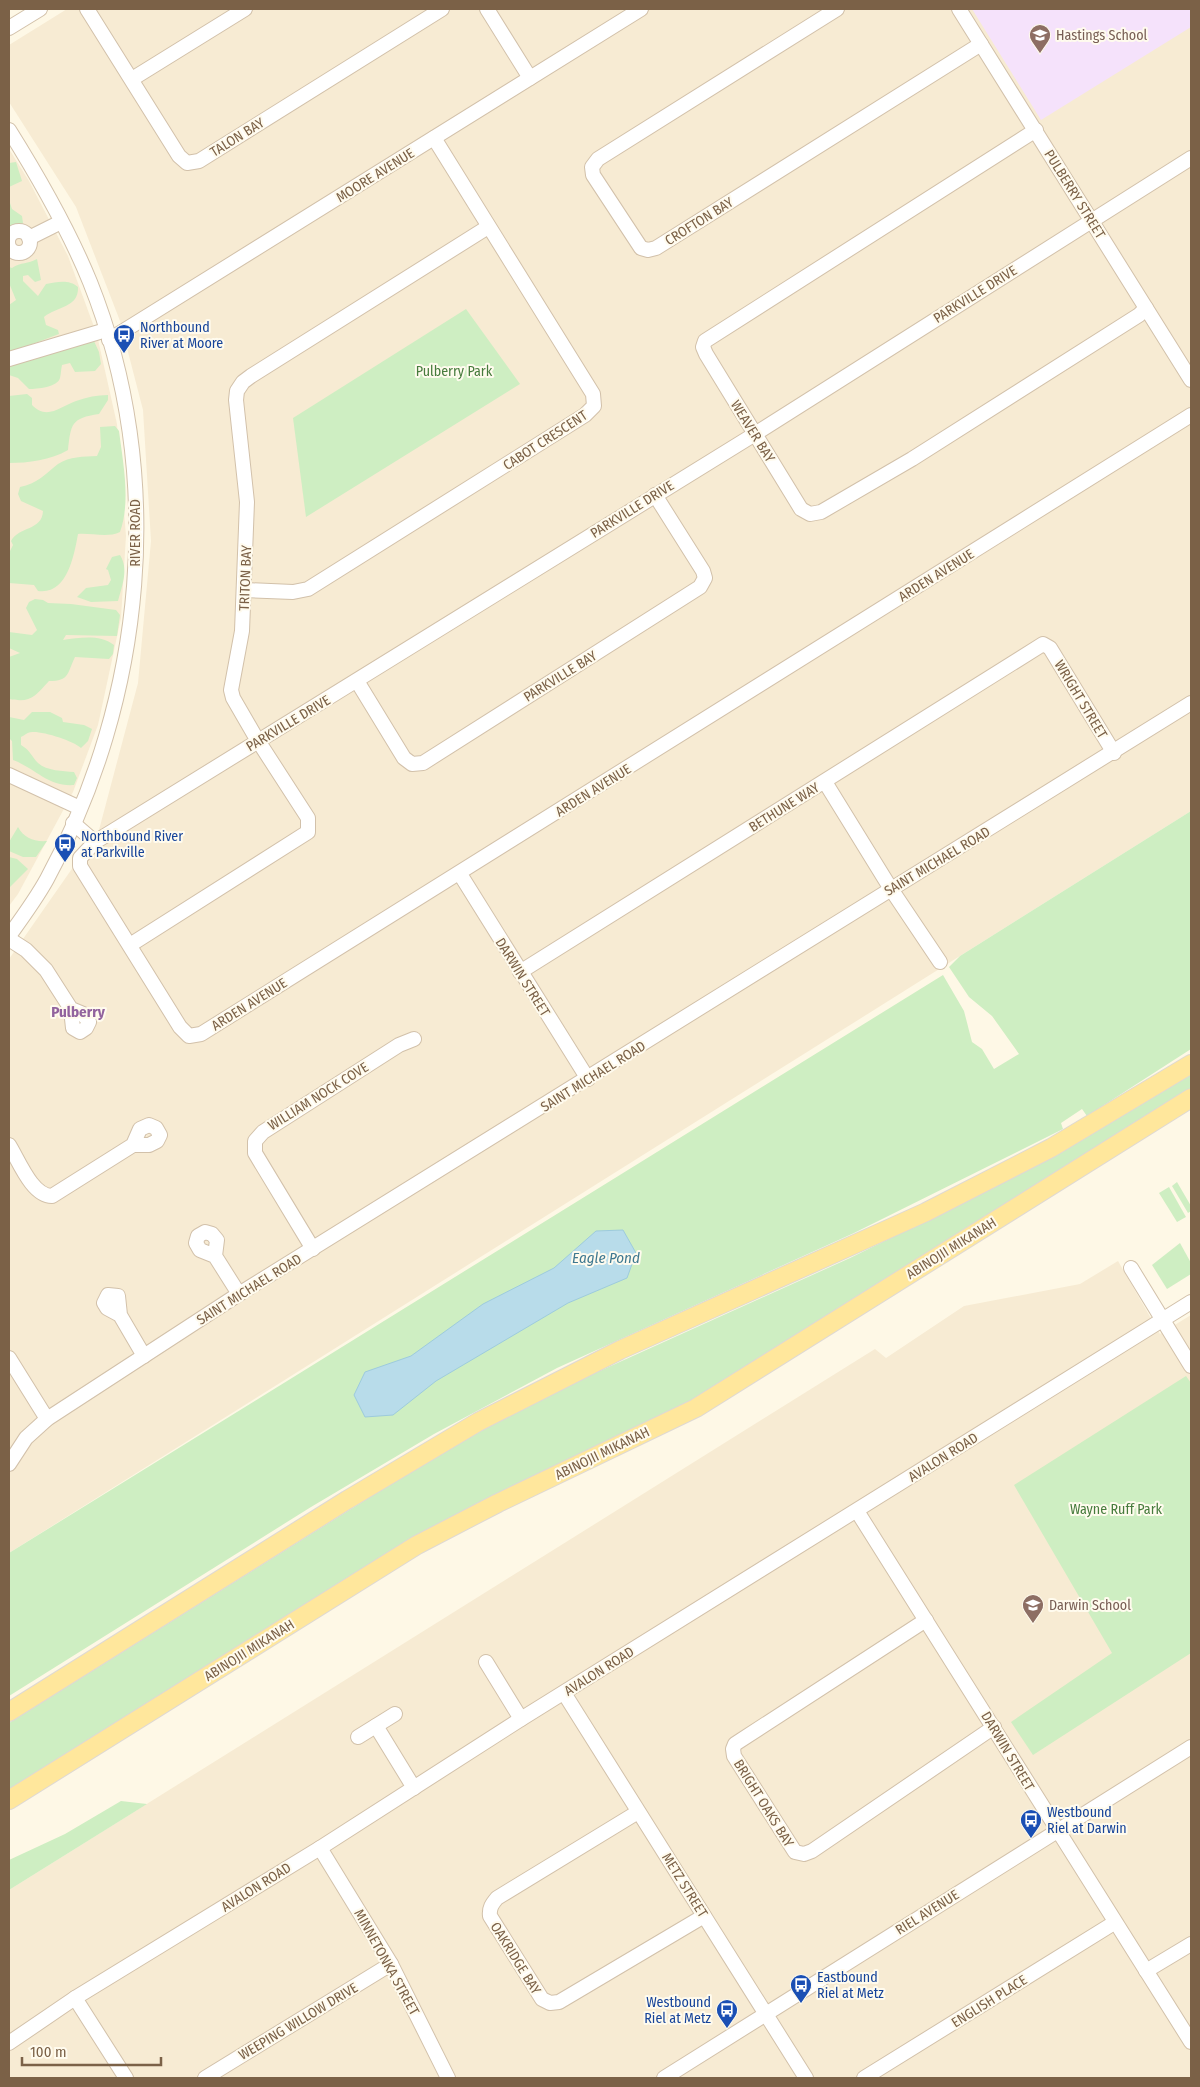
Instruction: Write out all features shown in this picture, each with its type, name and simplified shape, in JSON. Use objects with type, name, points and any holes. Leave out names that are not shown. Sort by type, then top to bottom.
[{"type":"main road","points":[[9,1712],[347,1500],[478,1422],[620,1350],[926,1212],[1051,1148],[1191,1064]]},
{"type":"main road","name":"ABINOJII MIKANAH","points":[[9,1800],[417,1545],[498,1503],[696,1408],[1191,1098]]},
{"type":"street","points":[[9,28],[40,9]]},
{"type":"street","name":"TALON BAY","points":[[87,9],[179,156],[187,163],[199,161],[442,9]]},
{"type":"street","points":[[132,79],[244,9]]},
{"type":"street","points":[[487,9],[530,78]]},
{"type":"street","name":"MOORE AVENUE","points":[[9,359],[107,335],[434,138],[641,9]]},
{"type":"street","name":"CROFTON BAY","points":[[837,9],[598,159],[592,167],[593,175],[640,248],[648,250],[656,248],[981,44]]},
{"type":"street","name":"PULBERRY STREET","points":[[959,9],[1191,380]]},
{"type":"street","name":"RIVER ROAD","points":[[9,130],[47,191],[62,222],[90,282],[107,335],[120,388],[132,454],[136,543],[134,593],[122,673],[111,721],[73,824],[46,880],[9,938]]},
{"type":"street","name":"WEAVER BAY","points":[[1036,130],[705,341],[706,354],[755,434],[801,508],[810,514],[821,512],[912,459],[1139,315],[1146,308]]},
{"type":"street","name":"CABOT CRESCENT","points":[[245,590],[293,592],[308,589],[591,412],[594,406],[593,394],[488,228],[434,138]]},
{"type":"street","name":"PARKVILLE DRIVE","points":[[95,842],[357,682],[755,434],[1191,158]]},
{"type":"street","points":[[29,238],[62,222]]},
{"type":"street","name":"TRITON BAY","points":[[130,945],[308,832],[308,818],[258,741],[233,698],[231,690],[242,631],[245,590],[247,490],[236,400],[237,391],[243,382],[488,228]]},
{"type":"street","name":"ARDEN AVENUE","points":[[95,842],[80,858],[80,866],[180,1027],[189,1036],[195,1036],[460,874],[1191,415]]},
{"type":"street","name":"PARKVILLE BAY","points":[[357,682],[404,758],[412,764],[423,763],[700,587],[705,578],[703,571],[655,495]]},
{"type":"street","name":"BETHUNE WAY","points":[[520,972],[1043,644],[1048,645]]},
{"type":"street","name":"WRIGHT STREET","points":[[1048,645],[1114,753]]},
{"type":"street","name":"SAINT MICHAEL ROAD","points":[[9,1464],[26,1438],[47,1419],[239,1294],[588,1079],[891,889],[1114,753],[1191,703]]},
{"type":"street","points":[[9,775],[80,808]]},
{"type":"street","points":[[825,782],[891,889],[940,962]]},
{"type":"street","points":[[73,824],[95,842]]},
{"type":"street","name":"DARWIN STREET","points":[[460,874],[588,1079]]},
{"type":"street","points":[[9,938],[26,950],[46,970],[71,1009]]},
{"type":"street","name":"WILLIAM NOCK COVE","points":[[313,1249],[255,1153],[257,1136],[399,1045],[414,1039]]},
{"type":"street","points":[[9,1145],[37,1190],[46,1196],[52,1196],[132,1145]]},
{"type":"street","points":[[215,1256],[239,1294]]},
{"type":"street","points":[[1131,1268],[1191,1366]]},
{"type":"street","name":"AVALON ROAD","points":[[9,2043],[75,1998],[320,1848],[521,1719],[857,1512],[1191,1302]]},
{"type":"street","points":[[120,1315],[144,1356]]},
{"type":"street","points":[[9,1358],[47,1419]]},
{"type":"street","name":"DARWIN STREET","points":[[857,1512],[994,1727],[1114,1923],[1191,2042]]},
{"type":"street","name":"BRIGHT OAKS BAY","points":[[926,1620],[735,1744],[733,1749],[734,1756],[795,1852],[804,1854],[812,1851],[994,1727]]},
{"type":"street","points":[[486,1662],[521,1719]]},
{"type":"street","name":"METZ STREET","points":[[564,1693],[806,2078]]},
{"type":"street","points":[[358,1736],[395,1714]]},
{"type":"street","points":[[376,1726],[414,1788]]},
{"type":"street","name":"RIEL AVENUE","points":[[664,2078],[1056,1830],[1191,1747]]},
{"type":"street","name":"OAKRIDGE BAY","points":[[638,1812],[497,1898],[492,1904],[489,1910],[493,1922],[542,2000],[559,2002],[704,1916]]},
{"type":"street","name":"MINNETONKA STREET","points":[[320,1848],[392,1964],[444,2077]]},
{"type":"street","name":"ENGLISH PLACE","points":[[864,2078],[1114,1923]]},
{"type":"street","points":[[1146,1971],[1191,1944]]},
{"type":"street","name":"WEEPING WILLOW DRIVE","points":[[212,2077],[392,1964]]},
{"type":"street","points":[[75,1998],[126,2078]]},
{"type":"shaded area","points":[[67,9],[1191,9],[1191,811],[9,1553],[9,959],[99,830],[138,683],[151,541],[143,410],[120,321],[76,207],[9,102],[9,45]]},
{"type":"shaded area","points":[[972,9],[1191,9],[1191,27],[1041,120]]},
{"type":"shaded area","points":[[9,149],[29,181],[68,256],[97,335],[117,424],[126,536],[121,618],[98,725],[73,792],[18,894],[9,906]]},
{"type":"shaded area","points":[[1118,1261],[1160,1334],[1191,1315],[1191,2078],[9,2078],[9,1890],[875,1349],[886,1358],[964,1306],[1080,1284]]},
{"type":"green space","points":[[16,162],[22,181],[9,187],[9,163]]},
{"type":"green space","points":[[9,200],[12,209],[22,216],[23,223],[9,234]]},
{"type":"green space","points":[[37,259],[41,280],[35,282],[28,275],[23,276],[23,281],[38,296],[46,284],[59,282],[74,284],[78,287],[77,294],[71,303],[44,317],[46,325],[58,330],[59,334],[9,353],[9,305],[16,300],[9,283],[9,267],[12,268]]},
{"type":"green space","name":"Pulberry Park","points":[[466,309],[520,384],[306,517],[293,418]]},
{"type":"green space","points":[[94,341],[99,352],[101,364],[95,371],[75,372],[70,363],[62,365],[60,378],[55,384],[33,389],[29,389],[18,378],[9,375],[9,367],[28,358]]},
{"type":"green space","points":[[27,394],[32,398],[32,405],[43,412],[54,411],[76,401],[100,395],[108,395],[108,400],[99,414],[78,420],[74,424],[70,434],[68,450],[39,460],[9,463],[9,396]]},
{"type":"green space","points":[[115,426],[119,431],[126,495],[120,532],[105,535],[78,534],[67,572],[56,587],[48,591],[38,591],[34,585],[9,583],[9,553],[13,545],[11,541],[19,533],[39,522],[43,511],[21,501],[18,494],[20,487],[36,481],[58,464],[67,460],[77,457],[97,456],[101,447],[100,427]]},
{"type":"green space","points":[[120,555],[123,560],[124,572],[118,601],[91,602],[77,597],[86,588],[108,585],[111,580],[106,569],[112,557]]},
{"type":"green space","points":[[35,599],[48,603],[116,610],[120,615],[117,636],[66,635],[63,640],[76,638],[102,639],[114,645],[113,654],[109,659],[75,657],[69,672],[64,678],[49,681],[32,698],[22,700],[9,699],[9,657],[20,653],[9,648],[9,632],[32,635],[37,630],[26,608],[29,602]]},
{"type":"green space","points":[[32,712],[50,712],[62,718],[63,722],[84,725],[92,729],[88,741],[81,748],[65,740],[43,733],[31,732],[21,737],[21,745],[42,766],[55,770],[74,772],[77,778],[74,785],[65,785],[49,780],[13,760],[12,741],[9,738],[9,717],[24,720]]},
{"type":"green space","points":[[1191,811],[1191,1049],[1087,1116],[1082,1109],[1061,1123],[1063,1129],[854,1233],[557,1368],[434,1434],[311,1507],[9,1696],[9,1553],[943,975],[964,1011],[972,1042],[982,1049],[994,1069],[1019,1054],[992,1016],[969,997],[949,967],[960,956]]},
{"type":"green space","points":[[18,827],[30,839],[47,841],[36,857],[23,857],[9,851],[9,842]]},
{"type":"green space","points":[[9,857],[17,859],[28,869],[9,888]]},
{"type":"green space","points":[[1191,1073],[1191,1088],[1108,1144],[695,1403],[502,1495],[9,1794],[9,1723],[442,1452],[562,1388],[850,1258],[954,1207]]},
{"type":"green space","points":[[1177,1182],[1191,1206],[1191,1211],[1188,1213],[1172,1186]]},
{"type":"green space","points":[[1169,1187],[1186,1217],[1177,1222],[1159,1193]]},
{"type":"green space","points":[[1180,1243],[1191,1263],[1191,1274],[1167,1289],[1152,1265]]},
{"type":"green space","name":"Wayne Ruff Park","points":[[1186,1376],[1191,1383],[1191,1653],[1033,1755],[1011,1722],[1112,1653],[1014,1485]]},
{"type":"green space","points":[[121,1801],[147,1804],[9,1890],[9,1860],[65,1834]]},
{"type":"water","name":"Eagle Pond","points":[[623,1230],[636,1253],[627,1278],[568,1303],[436,1381],[393,1415],[365,1417],[354,1395],[365,1372],[411,1356],[483,1304],[554,1268],[596,1231]]},
{"type":"place","name":"Hastings School","points":[[1040,54]]},
{"type":"place","name":"Northbound River at Moore","points":[[124,354]]},
{"type":"place","name":"Northbound River at Parkville","points":[[65,863]]},
{"type":"place","name":"Darwin School","points":[[1033,1624]]},
{"type":"place","name":"Westbound Riel at Darwin","points":[[1031,1839]]},
{"type":"place","name":"Eastbound Riel at Metz","points":[[801,2004]]},
{"type":"place","name":"Westbound Riel at Metz","points":[[727,2029]]},
{"type":"district","name":"Pulberry","points":[[78,1012]]}]
